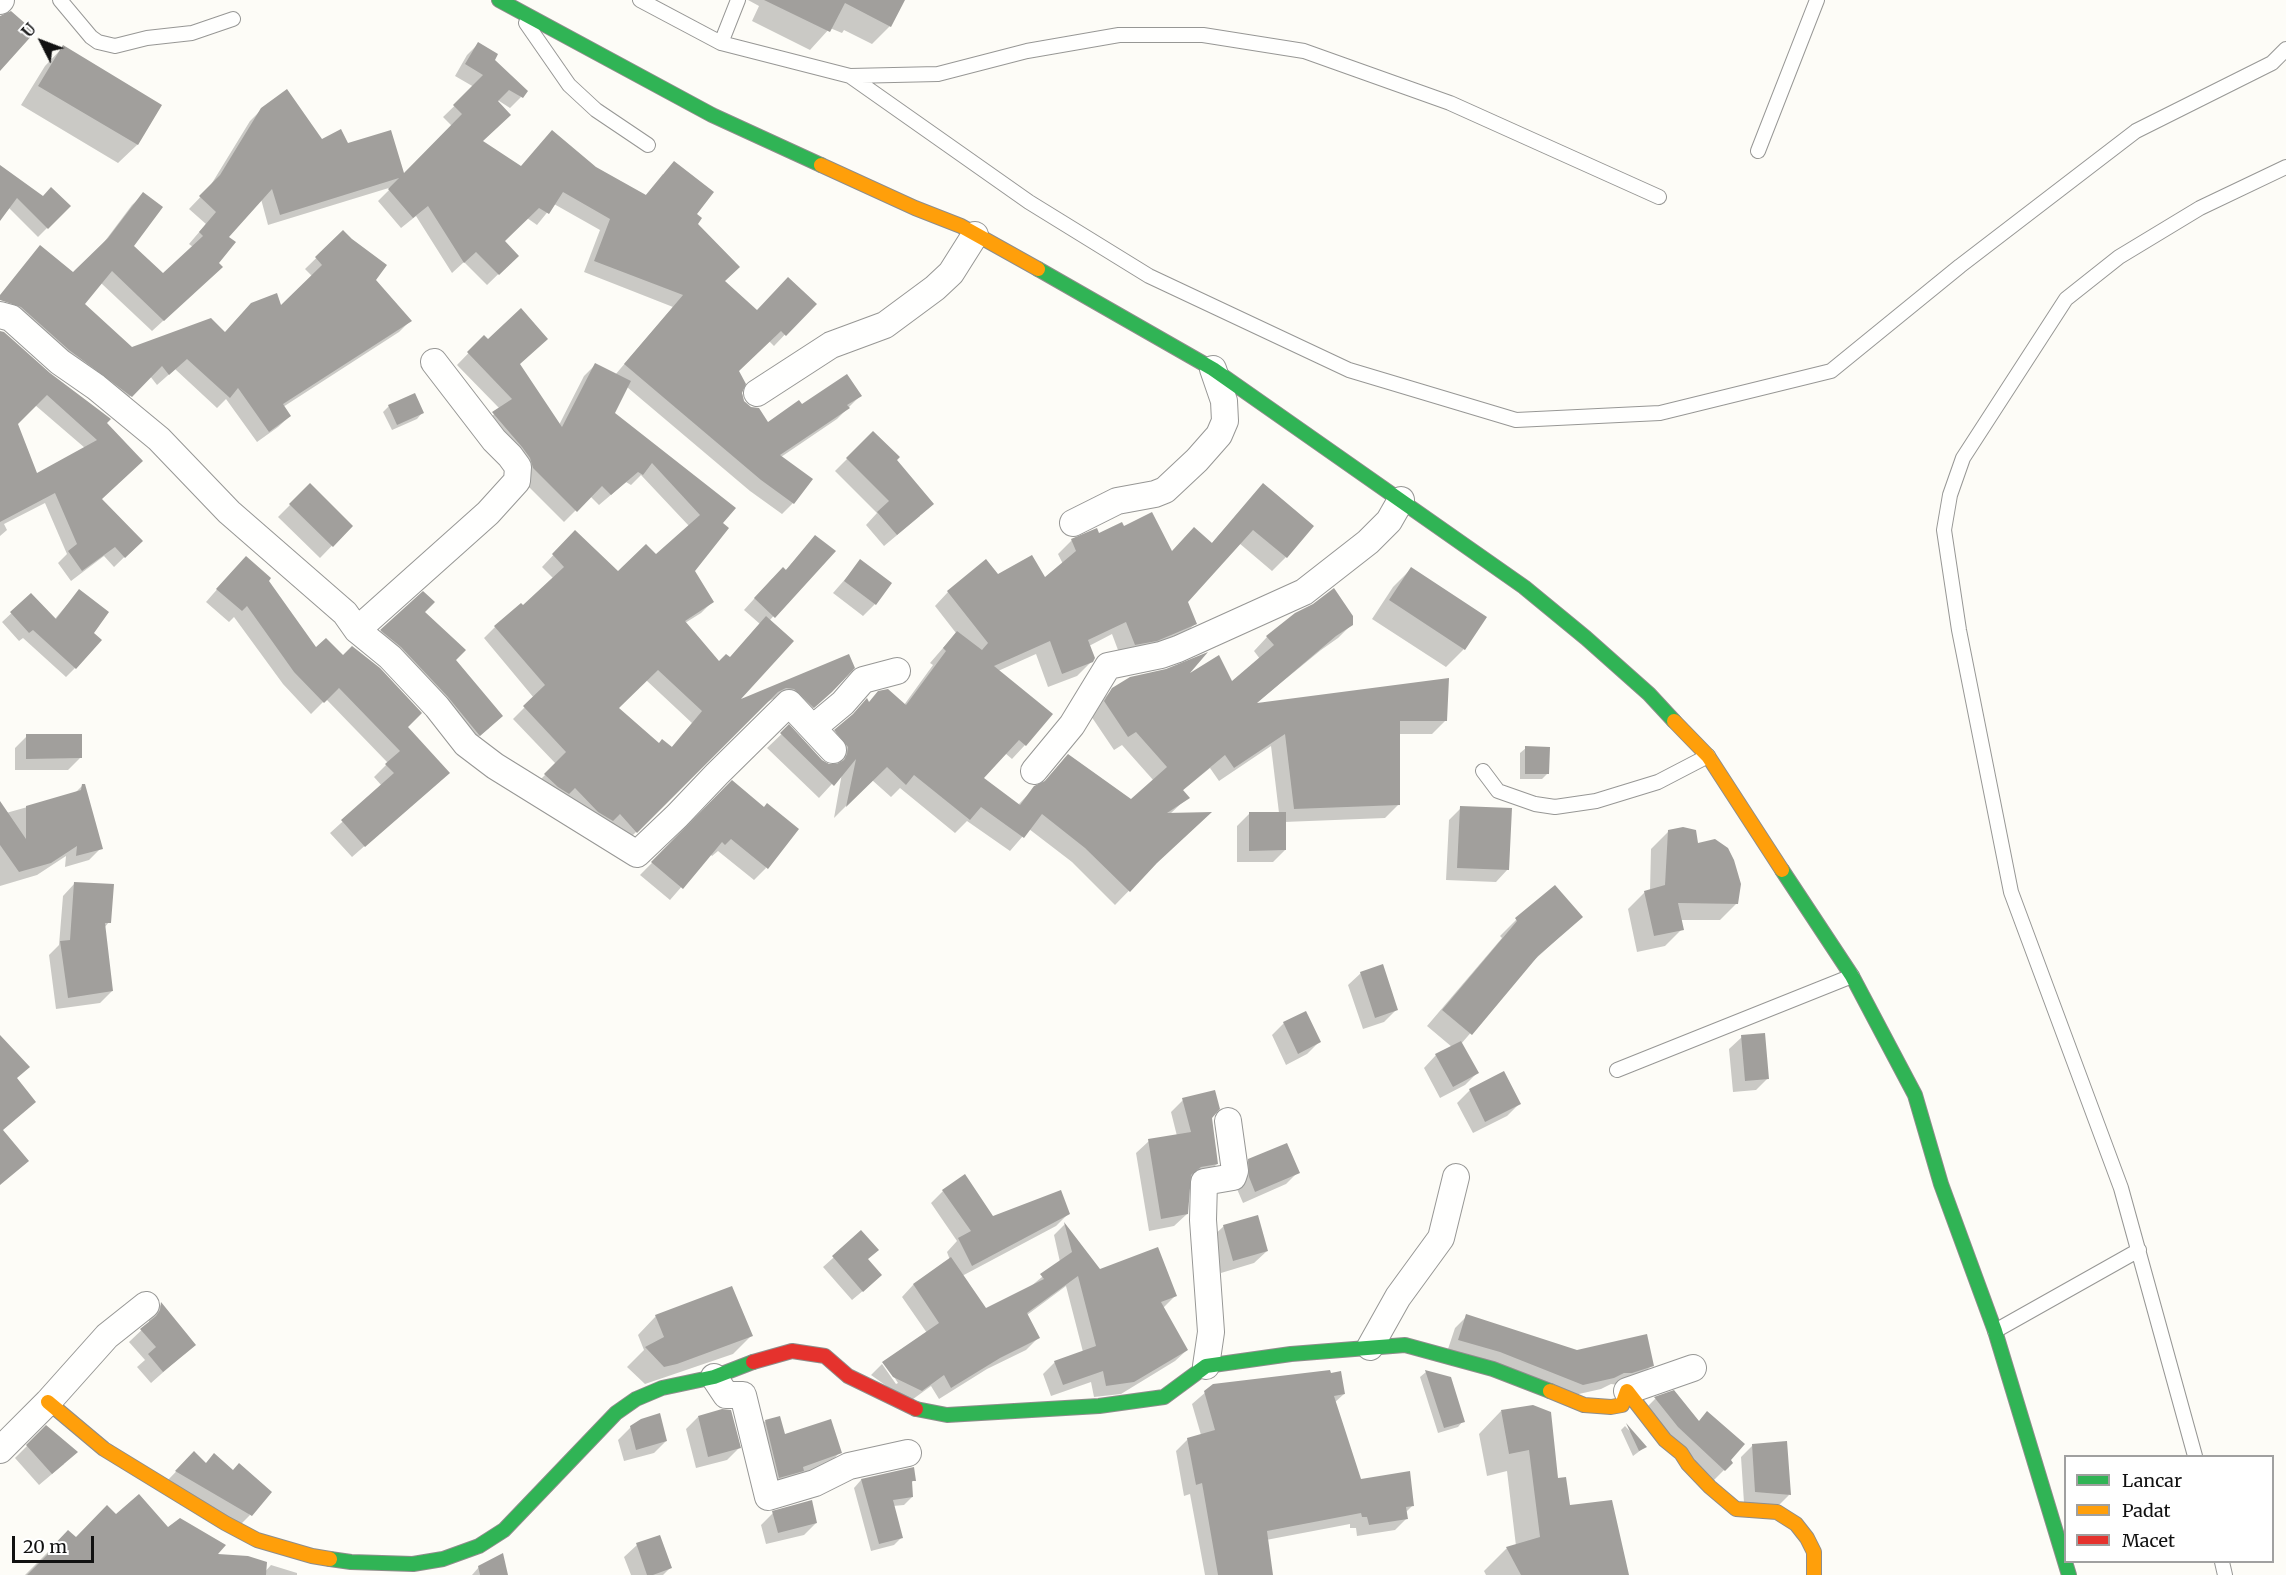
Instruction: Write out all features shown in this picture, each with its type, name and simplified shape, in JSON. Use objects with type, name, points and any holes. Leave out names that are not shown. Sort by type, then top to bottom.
[{"type":"street","points":[[498,0],[712,115],[915,208],[961,226],[1213,369],[1524,587],[1587,638],[1649,694],[1708,756],[1852,976],[1915,1095],[1941,1184],[1995,1331],[2064,1559]]},
{"type":"street","points":[[757,393],[831,345],[885,326],[951,273],[975,235]]},
{"type":"street","points":[[0,315],[11,318],[60,362],[83,377],[159,439],[229,512],[345,613],[357,630],[390,657],[437,707],[466,744],[495,766],[637,854],[789,703],[833,750]]},
{"type":"street","points":[[357,630],[488,513],[517,481],[518,467],[514,461],[494,440],[434,362]]},
{"type":"street","points":[[1073,523],[1118,501],[1155,494],[1165,489],[1197,460],[1219,435],[1225,421],[1224,401],[1213,369]]},
{"type":"street","points":[[1034,771],[1072,725],[1108,666],[1161,655],[1178,649],[1304,592],[1368,542],[1389,520],[1401,500]]},
{"type":"street","points":[[813,728],[843,703],[863,680],[897,671]]},
{"type":"street","points":[[1206,1366],[1210,1332],[1203,1220],[1204,1182],[1233,1178],[1235,1171],[1228,1121]]},
{"type":"street","points":[[1370,1347],[1398,1297],[1441,1238],[1456,1177]]},
{"type":"street","points":[[0,1450],[48,1402],[107,1336],[146,1305]]},
{"type":"street","points":[[48,1402],[104,1449],[257,1540],[312,1556],[351,1562],[413,1564],[443,1558],[470,1549],[504,1530],[616,1413],[636,1399],[662,1388],[714,1377],[792,1351],[825,1356],[848,1376],[886,1395],[917,1409],[947,1415],[1099,1406],[1164,1397],[1206,1366],[1252,1359],[1406,1345],[1493,1370],[1584,1405],[1611,1407],[1622,1405],[1627,1391]]},
{"type":"street","points":[[1627,1391],[1693,1368]]},
{"type":"street","points":[[714,1377],[726,1395],[742,1395],[768,1497],[815,1483],[849,1466],[908,1453]]},
{"type":"street","points":[[1627,1391],[1665,1440],[1681,1453],[1688,1464],[1710,1487],[1737,1509],[1776,1512],[1796,1524],[1814,1552],[1814,1575]]},
{"type":"lane","points":[[60,0],[91,37],[98,42],[115,46],[147,38],[192,33],[233,19]]},
{"type":"lane","points":[[640,0],[720,43],[850,76],[938,74],[1027,51],[1119,35],[1203,35],[1304,51],[1450,103],[1659,197]]},
{"type":"lane","points":[[720,43],[738,0]]},
{"type":"lane","points":[[1758,151],[1817,0]]},
{"type":"lane","points":[[518,12],[569,85],[596,110],[648,145]]},
{"type":"lane","points":[[850,76],[1029,202],[1149,276],[1349,370],[1516,420],[1660,413],[1831,372],[1960,266],[2136,131],[2272,63],[2286,49]]},
{"type":"lane","points":[[2195,1455],[2121,1188],[2011,892],[1959,630],[1944,530],[1950,495],[1963,458],[2066,299],[2119,257],[2190,214],[2286,167]]},
{"type":"lane","points":[[1483,771],[1498,790],[1535,804],[1556,807],[1596,801],[1658,782],[1708,756]]},
{"type":"lane","points":[[1617,1070],[1852,976]]},
{"type":"lane","points":[[1995,1331],[2139,1250]]},
{"type":"building","points":[[764,0],[905,0],[891,27],[845,3],[830,32]]},
{"type":"building","points":[[11,11],[35,32],[0,71],[0,16]]},
{"type":"building","points":[[478,42],[498,54],[495,60],[528,91],[523,98],[509,90],[498,101],[511,115],[483,141],[521,166],[552,130],[596,167],[646,195],[674,161],[714,192],[697,214],[702,218],[698,224],[740,267],[725,281],[757,310],[788,277],[817,304],[786,336],[781,331],[739,371],[746,384],[742,393],[744,401],[751,407],[759,408],[768,422],[799,400],[802,404],[847,374],[862,396],[847,405],[850,408],[780,455],[813,479],[794,504],[761,480],[624,364],[683,295],[594,261],[610,219],[563,192],[549,214],[539,208],[505,241],[519,256],[499,275],[476,252],[464,263],[428,206],[413,218],[388,189],[399,178],[280,215],[272,189],[229,237],[236,242],[219,263],[223,267],[164,321],[112,271],[85,304],[132,347],[211,318],[225,332],[251,303],[277,293],[281,305],[322,265],[315,257],[343,230],[387,265],[376,280],[412,321],[283,404],[291,416],[269,432],[238,388],[230,398],[187,359],[169,375],[162,366],[132,397],[69,350],[21,307],[0,300],[0,295],[40,245],[73,272],[108,238],[143,192],[163,207],[134,246],[163,273],[203,236],[199,232],[216,212],[199,196],[220,175],[261,108],[287,89],[322,139],[341,129],[348,143],[391,130],[404,173],[462,114],[453,105],[483,75],[465,64]]},
{"type":"building","points":[[63,45],[162,105],[138,145],[38,86]]},
{"type":"building","points":[[0,165],[43,196],[51,187],[71,206],[48,229],[17,198],[0,221]]},
{"type":"building","points":[[521,308],[548,339],[520,364],[562,427],[595,363],[631,381],[615,413],[736,508],[723,523],[729,528],[695,571],[714,602],[685,621],[719,661],[726,654],[730,657],[766,616],[794,641],[741,699],[849,654],[855,668],[814,708],[794,689],[786,688],[778,692],[637,833],[620,814],[613,821],[598,812],[575,788],[569,794],[544,774],[566,752],[523,706],[545,685],[494,626],[521,603],[523,605],[564,567],[552,554],[575,530],[618,571],[646,544],[656,554],[700,515],[652,463],[643,475],[638,472],[611,495],[602,486],[577,512],[533,468],[530,458],[522,447],[492,412],[512,399],[467,352],[484,335],[488,339]],"holes":[[[658,670],[702,711],[672,747],[662,739],[659,743],[619,708]]]},
{"type":"building","points":[[0,331],[4,332],[50,373],[111,419],[107,423],[143,461],[102,499],[143,541],[125,558],[115,547],[82,571],[68,551],[77,544],[55,493],[0,522]],"holes":[[[47,395],[97,440],[37,473],[18,424]]]},
{"type":"building","points":[[415,393],[424,413],[397,425],[388,405]]},
{"type":"building","points":[[873,431],[900,457],[897,460],[934,504],[897,535],[877,512],[889,501],[846,458]]},
{"type":"building","points":[[310,483],[353,526],[333,547],[289,504]]},
{"type":"building","points":[[1263,483],[1314,526],[1287,558],[1253,530],[1188,602],[1197,624],[1157,641],[1135,645],[1126,622],[1088,640],[1095,658],[1093,662],[1062,674],[1050,641],[994,666],[1053,714],[1026,746],[1019,740],[984,778],[1020,805],[1034,786],[1045,781],[1068,754],[1131,799],[1167,767],[1136,732],[1128,737],[1104,701],[1112,688],[1130,677],[1166,669],[1208,652],[1190,673],[1219,655],[1232,681],[1274,645],[1266,636],[1295,613],[1313,604],[1334,588],[1353,616],[1353,625],[1336,636],[1257,703],[1449,678],[1447,721],[1400,721],[1400,805],[1294,809],[1285,734],[1234,768],[1225,755],[1183,790],[1190,798],[1167,813],[1212,812],[1157,863],[1130,892],[1085,848],[1042,814],[1024,838],[981,807],[970,820],[914,775],[906,785],[887,767],[846,807],[856,759],[834,786],[780,733],[789,724],[822,760],[829,764],[837,764],[844,760],[848,747],[834,730],[867,698],[869,702],[878,691],[888,689],[906,705],[946,651],[943,648],[957,631],[982,650],[988,643],[947,591],[986,559],[998,574],[1032,555],[1045,577],[1076,551],[1071,539],[1097,528],[1099,533],[1122,522],[1124,526],[1152,512],[1172,551],[1194,527],[1212,543]]},
{"type":"building","points":[[815,535],[836,551],[775,618],[754,598],[783,567],[786,570]]},
{"type":"building","points":[[246,556],[271,578],[269,581],[316,647],[326,638],[343,655],[352,646],[380,668],[422,713],[408,727],[450,773],[365,847],[341,820],[394,773],[385,764],[400,751],[339,688],[324,703],[294,672],[247,606],[242,611],[216,589]]},
{"type":"building","points":[[860,559],[892,583],[876,605],[844,581]]},
{"type":"building","points":[[1411,567],[1487,617],[1465,650],[1389,600]]},
{"type":"building","points":[[79,589],[109,612],[94,633],[102,640],[76,669],[33,630],[29,633],[10,612],[31,593],[56,619]]},
{"type":"building","points":[[423,591],[435,602],[425,612],[466,650],[456,660],[503,716],[480,736],[448,697],[401,647],[380,630]]},
{"type":"building","points":[[26,734],[82,734],[82,758],[26,759]]},
{"type":"building","points":[[1525,746],[1550,747],[1549,774],[1525,774]]},
{"type":"building","points":[[732,780],[764,807],[767,803],[799,829],[768,869],[731,839],[725,845],[722,842],[683,889],[651,862]]},
{"type":"building","points":[[82,784],[85,784],[103,849],[76,856],[77,846],[51,863],[19,872],[0,845],[0,801],[26,839],[26,806],[81,790]]},
{"type":"building","points":[[1460,806],[1512,808],[1509,870],[1457,868]]},
{"type":"building","points":[[1249,812],[1286,812],[1286,850],[1249,851]]},
{"type":"building","points":[[1683,827],[1696,830],[1698,843],[1715,839],[1728,848],[1741,884],[1738,904],[1678,903],[1684,930],[1654,936],[1644,891],[1665,885],[1668,830]]},
{"type":"building","points":[[74,882],[114,884],[111,923],[105,923],[113,991],[68,998],[60,941],[70,940]]},
{"type":"building","points":[[1555,885],[1583,917],[1538,956],[1472,1035],[1442,1010],[1517,921],[1515,918]]},
{"type":"building","points":[[1383,964],[1398,1010],[1375,1018],[1360,972]]},
{"type":"building","points":[[1306,1011],[1321,1042],[1298,1054],[1283,1022]]},
{"type":"building","points":[[1765,1033],[1769,1079],[1745,1081],[1741,1035]]},
{"type":"building","points":[[0,1035],[30,1067],[17,1078],[36,1102],[3,1130],[29,1161],[0,1185]]},
{"type":"building","points":[[1461,1041],[1479,1073],[1453,1087],[1435,1054]]},
{"type":"building","points":[[1504,1071],[1521,1104],[1485,1122],[1469,1089]]},
{"type":"building","points":[[1215,1090],[1220,1109],[1212,1118],[1218,1164],[1201,1167],[1191,1175],[1188,1214],[1161,1219],[1148,1139],[1191,1132],[1182,1098]]},
{"type":"building","points":[[1287,1143],[1300,1173],[1255,1192],[1249,1177],[1248,1159]]},
{"type":"building","points":[[965,1174],[993,1216],[1061,1190],[1070,1214],[972,1266],[958,1238],[971,1231],[942,1190]]},
{"type":"building","points":[[1258,1215],[1268,1251],[1233,1261],[1223,1225]]},
{"type":"building","points":[[1064,1222],[1100,1269],[1158,1247],[1177,1296],[1161,1302],[1188,1350],[1134,1382],[1106,1386],[1103,1371],[1063,1385],[1054,1361],[1096,1346],[1078,1276],[1027,1313],[1040,1338],[1000,1358],[951,1388],[944,1375],[922,1391],[893,1377],[882,1362],[939,1323],[913,1284],[951,1257],[986,1308],[1044,1279],[1040,1274],[1072,1252]]},
{"type":"building","points":[[861,1230],[879,1250],[868,1259],[882,1275],[863,1292],[832,1256]]},
{"type":"building","points":[[732,1286],[753,1336],[664,1367],[645,1347],[664,1337],[655,1315]]},
{"type":"building","points":[[161,1302],[196,1345],[163,1372],[148,1354],[156,1347],[140,1329],[156,1316]]},
{"type":"building","points":[[1466,1314],[1577,1350],[1647,1334],[1654,1366],[1583,1385],[1500,1352],[1458,1340]]},
{"type":"building","points":[[1330,1370],[1331,1373],[1341,1371],[1345,1394],[1334,1396],[1361,1479],[1410,1471],[1414,1506],[1406,1507],[1408,1519],[1369,1525],[1367,1517],[1362,1517],[1361,1513],[1267,1531],[1273,1575],[1218,1575],[1202,1483],[1196,1485],[1187,1438],[1215,1430],[1204,1391],[1213,1384]]},
{"type":"building","points":[[1425,1370],[1451,1377],[1465,1422],[1444,1428]]},
{"type":"building","points":[[1674,1390],[1699,1421],[1707,1411],[1745,1444],[1725,1471],[1678,1427],[1654,1397]]},
{"type":"building","points":[[1533,1405],[1551,1412],[1558,1478],[1566,1477],[1570,1505],[1612,1500],[1629,1575],[1521,1575],[1506,1547],[1540,1537],[1529,1450],[1509,1454],[1501,1410]]},
{"type":"building","points":[[722,1409],[731,1410],[741,1448],[708,1457],[698,1416]]},
{"type":"building","points":[[660,1413],[667,1441],[636,1450],[630,1426],[641,1419]]},
{"type":"building","points":[[780,1416],[785,1434],[831,1419],[842,1453],[803,1467],[804,1471],[779,1478],[765,1420]]},
{"type":"building","points":[[1626,1423],[1647,1447],[1639,1451]]},
{"type":"building","points":[[46,1425],[78,1452],[52,1474],[26,1445]]},
{"type":"building","points":[[1787,1441],[1791,1495],[1755,1492],[1752,1444]]},
{"type":"building","points":[[194,1451],[206,1463],[214,1453],[233,1470],[239,1463],[272,1492],[252,1516],[175,1471]]},
{"type":"building","points":[[914,1467],[916,1481],[912,1481],[913,1497],[893,1500],[903,1538],[879,1544],[861,1479]]},
{"type":"building","points":[[139,1494],[168,1527],[180,1518],[226,1545],[218,1554],[248,1556],[267,1562],[266,1575],[27,1575],[68,1530],[76,1537],[107,1505],[116,1514]]},
{"type":"building","points":[[812,1500],[817,1523],[778,1533],[772,1511]]},
{"type":"building","points":[[660,1535],[672,1568],[647,1575],[636,1543]]},
{"type":"building","points":[[503,1553],[508,1575],[480,1575],[478,1566]]},
{"type":"traffic: fast","points":[[499,0],[712,115],[821,165]]},
{"type":"traffic: fast","points":[[1038,269],[1213,369],[1524,587],[1649,694],[1674,721]]},
{"type":"traffic: fast","points":[[1782,870],[1852,976],[1915,1095],[1941,1184],[1995,1331],[2064,1559]]},
{"type":"traffic: fast","points":[[916,1409],[947,1415],[1099,1406],[1164,1397],[1206,1366],[1291,1354],[1405,1345],[1493,1369],[1550,1391]]},
{"type":"traffic: fast","points":[[330,1559],[413,1564],[443,1559],[479,1546],[504,1530],[616,1413],[636,1399],[662,1388],[714,1377],[753,1362]]},
{"type":"traffic: fast","points":[[2065,1563],[2069,1575]]},
{"type":"traffic: slow","points":[[821,165],[915,208],[961,226],[1038,269]]},
{"type":"traffic: slow","points":[[1674,721],[1708,756],[1782,870]]},
{"type":"traffic: slow","points":[[1550,1391],[1584,1405],[1611,1407],[1622,1405],[1627,1391],[1665,1440],[1681,1453],[1688,1464],[1710,1487],[1736,1509],[1777,1512],[1796,1524],[1814,1552],[1814,1575]]},
{"type":"traffic: slow","points":[[48,1402],[104,1449],[225,1523],[257,1540],[330,1559]]},
{"type":"traffic: jam","points":[[753,1362],[792,1351],[825,1356],[848,1376],[916,1409]]}]
